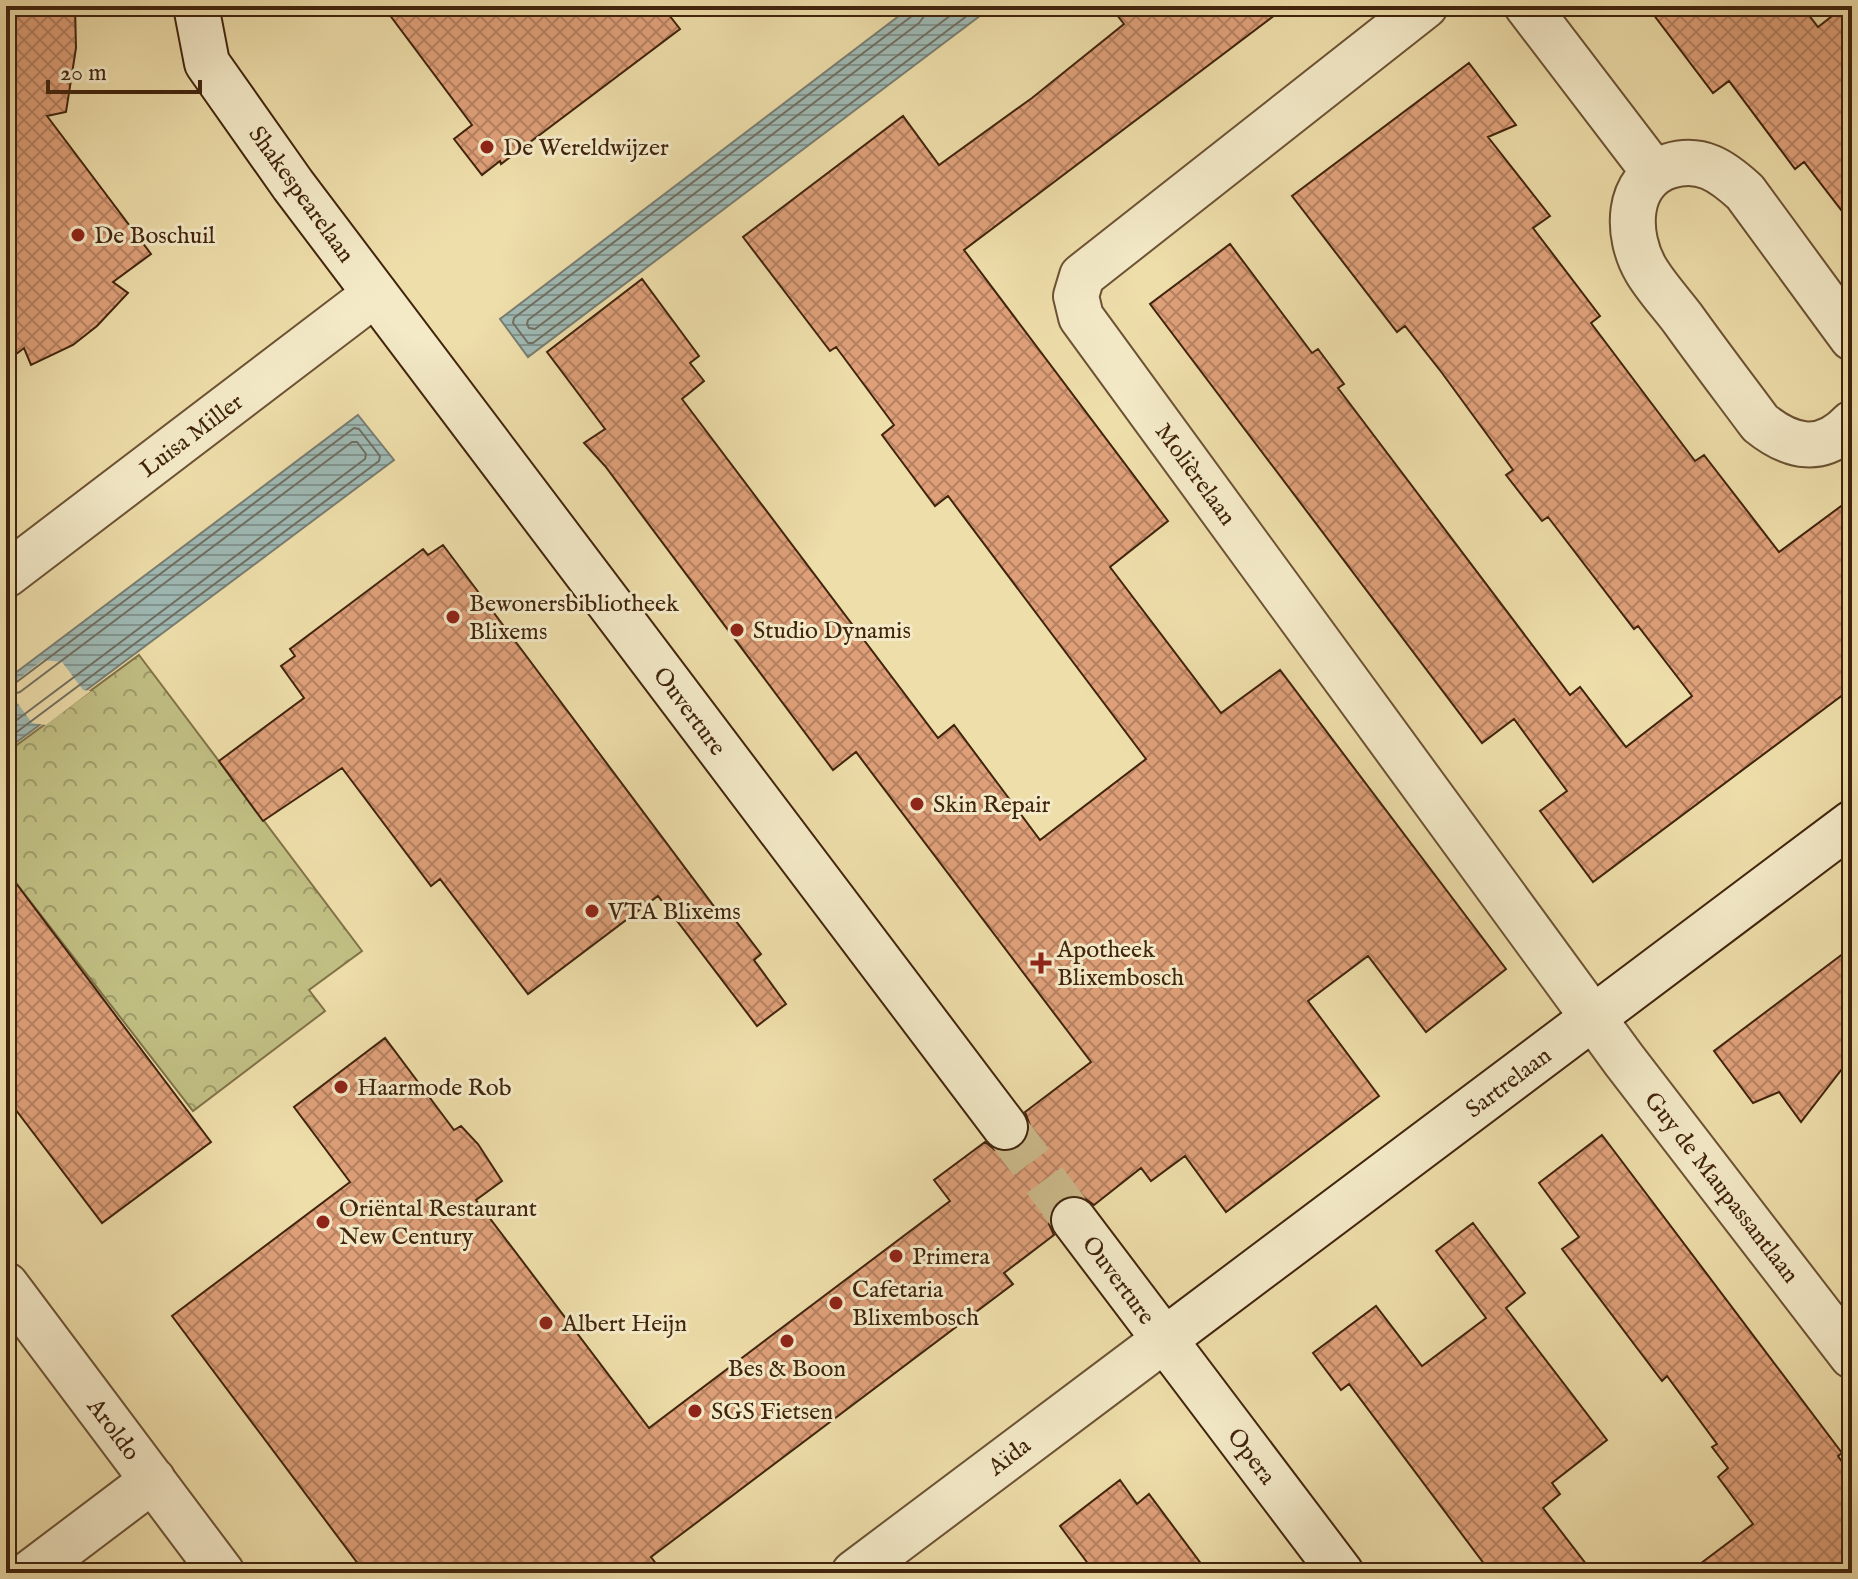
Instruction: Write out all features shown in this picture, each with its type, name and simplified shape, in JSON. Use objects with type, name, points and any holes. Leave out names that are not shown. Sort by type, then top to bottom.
[{"type":"street","name":"Shakespearelaan","points":[[196,6],[207,63],[375,294]]},
{"type":"street","name":"Molièrelaan","points":[[1425,6],[1082,276],[1076,296],[1081,317],[1594,1017]]},
{"type":"street","points":[[1527,6],[1653,171]]},
{"type":"street","points":[[1852,338],[1745,192],[1723,172],[1697,163],[1675,164],[1653,171],[1640,189],[1633,209],[1631,230],[1645,269],[1760,423],[1775,435],[1804,447],[1826,441],[1852,423]]},
{"type":"street","name":"Luisa Miller","points":[[6,575],[375,294]]},
{"type":"street","name":"Ouverture","points":[[375,294],[1005,1127]]},
{"type":"street","name":"Sartrelaan","points":[[1164,1340],[1852,823]]},
{"type":"street","name":"Guy de Maupassantlaan","points":[[1594,1017],[1852,1356]]},
{"type":"street","name":"Ouverture","points":[[1074,1220],[1164,1340]]},
{"type":"street","name":"Aroldo","points":[[6,1285],[222,1573]]},
{"type":"street","name":"Aïda","points":[[854,1573],[1164,1340]]},
{"type":"street","name":"Opera","points":[[1164,1340],[1341,1573]]},
{"type":"street","points":[[30,1573],[153,1480]]},
{"type":"green space","points":[[139,655],[362,951],[309,990],[325,1011],[193,1111],[6,870],[6,753]]},
{"type":"water","points":[[912,6],[993,6],[528,357],[500,319]]},
{"type":"water","points":[[358,415],[394,460],[6,750],[6,680]]},
{"type":"pier","points":[[43,660],[62,662],[83,690],[91,691],[46,725],[32,723],[16,701],[6,699],[6,679],[17,680]]},
{"type":"building","points":[[6,6],[75,6],[76,48],[66,112],[47,116],[151,254],[113,282],[128,293],[97,326],[73,345],[31,365],[24,348],[6,362]]},
{"type":"building","points":[[383,6],[662,6],[680,29],[501,164],[500,161],[482,175],[454,139],[472,125]]},
{"type":"building","points":[[1110,6],[1287,6],[964,250],[1168,521],[1110,567],[1221,713],[1280,670],[1506,969],[1426,1032],[1368,956],[1308,1001],[1379,1096],[1226,1212],[1185,1156],[1151,1181],[1141,1168],[1094,1205],[1083,1197],[1070,1195],[1060,1200],[1051,1211],[1049,1224],[1054,1235],[1004,1273],[1013,1284],[651,1557],[663,1573],[365,1573],[172,1316],[350,1182],[294,1107],[385,1038],[454,1130],[461,1126],[478,1144],[502,1181],[476,1200],[649,1428],[950,1201],[934,1180],[985,1142],[995,1150],[1007,1152],[1021,1146],[1028,1137],[1030,1125],[1025,1112],[1091,1062],[856,752],[833,770],[605,466],[584,443],[605,429],[547,352],[642,279],[699,356],[690,363],[704,381],[682,399],[938,738],[954,725],[1040,840],[1146,759],[948,496],[935,506],[882,435],[894,425],[836,347],[830,351],[743,237],[903,116],[939,165],[1032,98],[1124,24]]},
{"type":"building","points":[[1647,6],[1802,6],[1818,27],[1845,6],[1852,6],[1852,224],[1804,162],[1795,169],[1729,81],[1713,93]]},
{"type":"building","points":[[1469,63],[1516,125],[1488,137],[1550,216],[1533,228],[1600,316],[1591,323],[1695,461],[1704,455],[1779,552],[1852,498],[1852,688],[1593,882],[1540,811],[1567,791],[1514,719],[1482,743],[1150,304],[1230,244],[1312,353],[1318,349],[1344,384],[1338,388],[1570,695],[1580,687],[1626,747],[1692,696],[1638,626],[1634,629],[1548,517],[1542,521],[1506,475],[1513,470],[1442,373],[1405,326],[1397,332],[1292,196]]},
{"type":"building","points":[[443,545],[725,921],[732,916],[761,954],[754,960],[786,1004],[757,1026],[658,896],[528,994],[440,879],[431,886],[342,768],[263,821],[219,761],[304,698],[281,666],[295,656],[290,649],[423,549],[428,555]]},
{"type":"building","points":[[6,870],[211,1142],[102,1223],[6,1097]]},
{"type":"building","points":[[1852,947],[1852,1056],[1801,1122],[1779,1092],[1753,1103],[1714,1051]]},
{"type":"building","points":[[1602,1135],[1842,1453],[1838,1456],[1852,1476],[1852,1573],[1688,1573],[1753,1524],[1718,1477],[1728,1468],[1712,1447],[1717,1444],[1667,1376],[1662,1381],[1562,1249],[1579,1237],[1539,1183]]},
{"type":"building","points":[[1473,1223],[1525,1293],[1506,1308],[1607,1440],[1552,1483],[1560,1494],[1543,1508],[1593,1573],[1491,1573],[1349,1384],[1341,1390],[1313,1353],[1376,1306],[1422,1366],[1486,1318],[1436,1251]]},
{"type":"building","points":[[1120,1480],[1137,1504],[1149,1494],[1208,1573],[1095,1573],[1060,1526]]},
{"type":"tunnel","points":[[1005,1127],[1074,1220]]},
{"type":"place","name":"De Wereldwijzer","points":[[487,147]]},
{"type":"place","name":"De Boschuil","points":[[78,235]]},
{"type":"place","name":"Bewonersbibliotheek Blixems","points":[[453,617]]},
{"type":"place","name":"Studio Dynamis","points":[[737,630]]},
{"type":"place","name":"Skin Repair","points":[[917,804]]},
{"type":"place","name":"VTA Blixems","points":[[592,911]]},
{"type":"place","name":"Apotheek Blixembosch","points":[[1041,963]]},
{"type":"place","name":"Haarmode Rob","points":[[341,1087]]},
{"type":"place","name":"Oriëntal Restaurant New Century","points":[[323,1222]]},
{"type":"place","name":"Primera","points":[[896,1256]]},
{"type":"place","name":"Cafetaria Blixembosch","points":[[836,1303]]},
{"type":"place","name":"Albert Heijn","points":[[546,1323]]},
{"type":"place","name":"Bes & Boon","points":[[787,1341]]},
{"type":"place","name":"SGS Fietsen","points":[[695,1411]]}]
